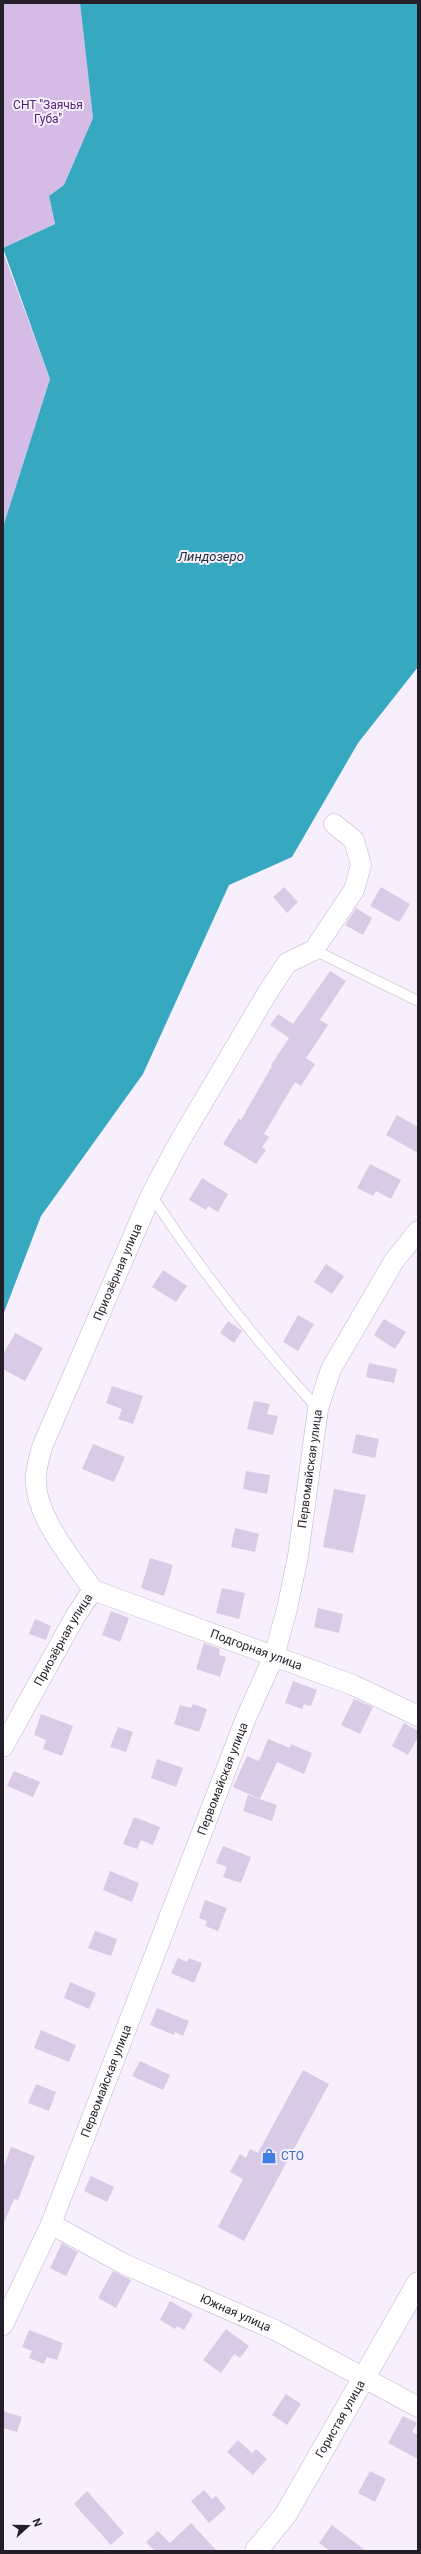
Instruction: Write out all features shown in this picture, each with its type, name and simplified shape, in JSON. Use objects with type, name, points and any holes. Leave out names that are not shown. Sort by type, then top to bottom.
[{"type":"street","points":[[314,950],[354,890],[361,865],[354,840],[334,824]]},
{"type":"street","name":"Приозёрная улица","points":[[3,1747],[76,1615],[93,1590],[55,1533],[40,1505],[36,1475],[42,1447],[151,1195],[178,1144],[268,992],[287,963],[314,950]]},
{"type":"street","name":"Первомайская улица","points":[[3,2325],[51,2224],[246,1718],[274,1656],[298,1556],[318,1409],[331,1369],[359,1317],[394,1261],[418,1231]]},
{"type":"street","name":"Подгорная улица","points":[[93,1590],[353,1685],[418,1716]]},
{"type":"street","name":"Южная улица","points":[[51,2224],[124,2264],[275,2330],[365,2377],[418,2407]]},
{"type":"street","name":"Гористая улица","points":[[256,2551],[286,2514],[418,2283]]},
{"type":"lane","points":[[314,950],[418,1001]]},
{"type":"lane","points":[[151,1195],[179,1238],[257,1341],[318,1409]]},
{"type":"green space","name":"СНТ \"Заячья Губа\"","points":[[3,3],[80,3],[93,118],[64,185],[49,196],[55,224],[3,248]]},
{"type":"green space","points":[[3,252],[50,379],[3,527]]},
{"type":"water","name":"Линдозеро","points":[[80,3],[418,3],[418,667],[358,743],[292,857],[229,885],[143,1074],[41,1216],[3,1315],[3,527],[50,379],[3,248],[55,224],[49,196],[64,185],[93,118]]},
{"type":"building","points":[[284,887],[298,902],[287,913],[273,897]]},
{"type":"building","points":[[381,887],[410,904],[399,922],[370,906]]},
{"type":"building","points":[[356,908],[372,918],[363,935],[345,925]]},
{"type":"building","points":[[330,971],[346,981],[320,1020],[328,1025],[306,1058],[315,1064],[301,1086],[295,1082],[264,1134],[269,1137],[262,1147],[266,1150],[256,1164],[223,1144],[239,1118],[241,1120],[272,1066],[271,1065],[289,1038],[270,1025],[278,1014],[293,1024]]},
{"type":"building","points":[[397,1115],[418,1127],[418,1153],[386,1135]]},
{"type":"building","points":[[370,1164],[401,1180],[391,1199],[376,1191],[373,1196],[357,1188]]},
{"type":"building","points":[[202,1178],[228,1194],[218,1212],[208,1206],[206,1210],[189,1200]]},
{"type":"building","points":[[326,1264],[344,1276],[332,1294],[314,1282]]},
{"type":"building","points":[[163,1270],[187,1286],[176,1302],[152,1287]]},
{"type":"building","points":[[298,1315],[314,1324],[298,1351],[283,1342]]},
{"type":"building","points":[[384,1319],[406,1332],[395,1349],[374,1335]]},
{"type":"building","points":[[228,1321],[242,1331],[234,1343],[220,1333]]},
{"type":"building","points":[[15,1333],[43,1348],[25,1381],[3,1369],[3,1355]]},
{"type":"building","points":[[369,1363],[397,1369],[394,1383],[366,1377]]},
{"type":"building","points":[[112,1386],[143,1396],[133,1424],[118,1419],[122,1409],[106,1403]]},
{"type":"building","points":[[254,1401],[270,1404],[267,1414],[278,1416],[273,1435],[247,1429]]},
{"type":"building","points":[[356,1434],[379,1439],[375,1458],[352,1453]]},
{"type":"building","points":[[93,1444],[125,1457],[114,1482],[82,1469]]},
{"type":"building","points":[[246,1471],[270,1475],[267,1494],[243,1489]]},
{"type":"building","points":[[334,1489],[366,1495],[353,1553],[323,1547]]},
{"type":"building","points":[[235,1528],[259,1534],[255,1552],[231,1547]]},
{"type":"building","points":[[150,1558],[173,1565],[164,1596],[141,1588]]},
{"type":"building","points":[[222,1588],[245,1593],[239,1619],[216,1613]]},
{"type":"building","points":[[318,1608],[343,1614],[339,1633],[314,1627]]},
{"type":"building","points":[[111,1611],[129,1618],[120,1642],[102,1635]]},
{"type":"building","points":[[35,1619],[51,1626],[46,1640],[29,1634]]},
{"type":"building","points":[[204,1643],[220,1649],[219,1655],[226,1657],[220,1677],[196,1669]]},
{"type":"building","points":[[293,1681],[317,1690],[311,1706],[304,1704],[302,1709],[285,1703]]},
{"type":"building","points":[[354,1699],[373,1707],[360,1734],[341,1725]]},
{"type":"building","points":[[193,1704],[207,1709],[199,1732],[174,1724],[180,1705],[191,1708]]},
{"type":"building","points":[[41,1714],[73,1726],[62,1756],[43,1749],[46,1740],[34,1735]]},
{"type":"building","points":[[404,1723],[418,1731],[418,1737],[408,1755],[392,1746]]},
{"type":"building","points":[[118,1727],[133,1732],[126,1752],[110,1747]]},
{"type":"building","points":[[268,1739],[290,1748],[291,1744],[312,1753],[304,1774],[277,1762],[260,1799],[233,1787],[247,1756],[259,1761]]},
{"type":"building","points":[[157,1759],[183,1768],[176,1787],[151,1778]]},
{"type":"building","points":[[14,1771],[40,1782],[33,1797],[7,1786]]},
{"type":"building","points":[[248,1795],[277,1805],[272,1821],[243,1811]]},
{"type":"building","points":[[134,1817],[160,1827],[153,1845],[141,1840],[137,1849],[123,1844]]},
{"type":"building","points":[[223,1846],[251,1857],[241,1883],[223,1877],[227,1867],[216,1863]]},
{"type":"building","points":[[110,1871],[139,1883],[132,1902],[103,1890]]},
{"type":"building","points":[[205,1900],[227,1908],[218,1931],[205,1926],[207,1921],[199,1918]]},
{"type":"building","points":[[95,1931],[117,1939],[111,1956],[88,1948]]},
{"type":"building","points":[[178,1958],[187,1962],[189,1958],[202,1963],[194,1983],[171,1973]]},
{"type":"building","points":[[70,1982],[96,1993],[89,2009],[64,1998]]},
{"type":"building","points":[[157,2008],[189,2021],[183,2036],[175,2032],[174,2035],[150,2025]]},
{"type":"building","points":[[41,2030],[76,2045],[69,2062],[34,2048]]},
{"type":"building","points":[[140,2061],[170,2075],[163,2090],[132,2076]]},
{"type":"building","name":"СТО","points":[[303,2070],[329,2084],[244,2241],[218,2227],[243,2179],[230,2172],[240,2154],[246,2158],[250,2149],[258,2153]]},
{"type":"building","points":[[36,2084],[56,2092],[49,2111],[28,2103]]},
{"type":"building","points":[[11,2147],[35,2156],[18,2200],[14,2199],[3,2225],[3,2168]]},
{"type":"building","points":[[91,2176],[114,2187],[107,2202],[84,2191]]},
{"type":"building","points":[[62,2243],[78,2252],[66,2276],[50,2268]]},
{"type":"building","points":[[113,2271],[131,2280],[116,2308],[98,2298]]},
{"type":"building","points":[[170,2301],[193,2314],[184,2330],[177,2326],[175,2329],[160,2320]]},
{"type":"building","points":[[226,2329],[249,2346],[240,2358],[234,2354],[221,2373],[203,2360]]},
{"type":"building","points":[[29,2330],[63,2343],[57,2360],[47,2357],[44,2364],[29,2358],[32,2351],[22,2347]]},
{"type":"building","points":[[286,2394],[301,2404],[287,2425],[272,2415]]},
{"type":"building","points":[[3,2411],[22,2417],[17,2432],[3,2428]]},
{"type":"building","points":[[403,2416],[417,2423],[412,2432],[418,2435],[418,2459],[388,2443]]},
{"type":"building","points":[[238,2440],[252,2453],[256,2449],[267,2459],[253,2475],[227,2452]]},
{"type":"building","points":[[370,2471],[386,2479],[375,2502],[358,2493]]},
{"type":"building","points":[[204,2490],[212,2499],[216,2496],[226,2508],[209,2523],[191,2501]]},
{"type":"building","points":[[87,2491],[124,2533],[111,2545],[74,2504]]},
{"type":"building","points":[[191,2523],[217,2551],[155,2551],[146,2542],[158,2531],[170,2543]]},
{"type":"building","points":[[332,2525],[366,2551],[330,2551],[319,2543]]},
{"type":"place","name":"СТО","points":[[269,2156]]}]
